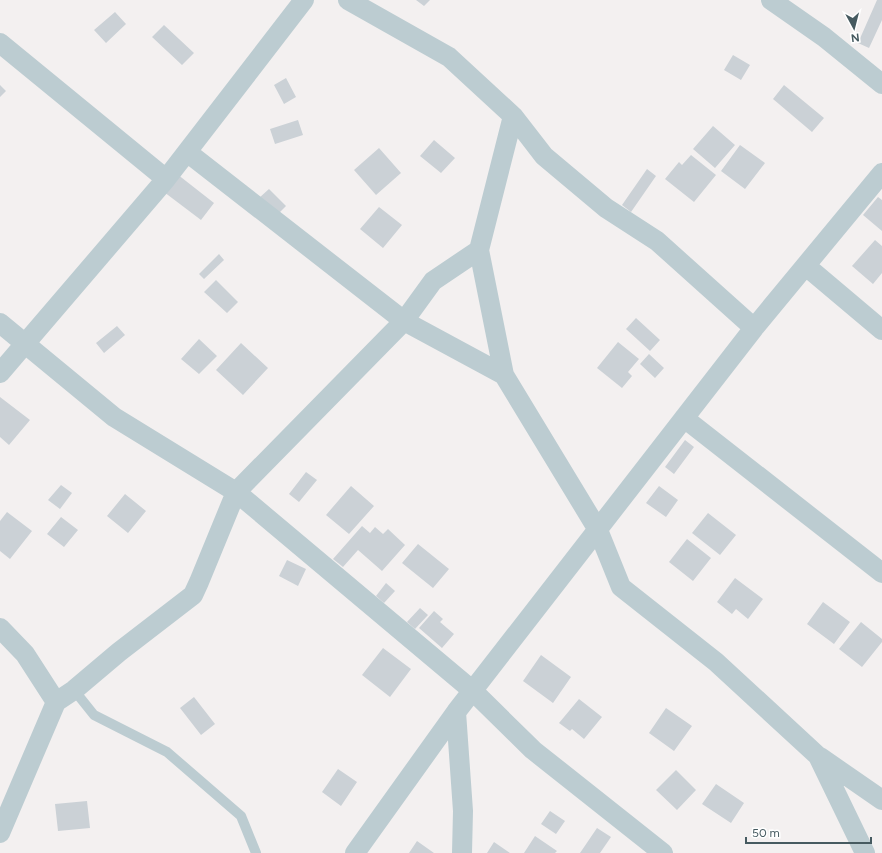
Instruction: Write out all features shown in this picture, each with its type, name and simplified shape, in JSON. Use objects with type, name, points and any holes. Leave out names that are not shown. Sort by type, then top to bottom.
[{"type":"street","points":[[0,373],[166,179],[304,0]]},
{"type":"street","points":[[348,0],[449,57],[513,116],[544,156],[606,208],[656,240],[754,328]]},
{"type":"street","points":[[771,0],[824,37],[882,84]]},
{"type":"street","points":[[0,43],[166,179]]},
{"type":"street","points":[[513,116],[479,250],[504,375],[598,530],[621,587],[716,662],[818,756],[882,800]]},
{"type":"street","points":[[187,152],[404,321],[504,375]]},
{"type":"street","points":[[355,853],[456,712],[754,328],[882,173]]},
{"type":"street","points":[[0,833],[56,702],[74,690],[119,652],[193,595],[200,582],[236,492],[404,321],[432,281],[479,250]]},
{"type":"street","points":[[806,266],[882,330]]},
{"type":"street","points":[[0,323],[114,417],[236,492],[473,691],[533,750],[663,853]]},
{"type":"street","points":[[684,418],[882,573]]},
{"type":"street","points":[[0,628],[25,654],[56,702]]},
{"type":"street","points":[[456,712],[463,811],[462,853]]},
{"type":"street","points":[[818,756],[865,853]]},
{"type":"lane","points":[[74,690],[94,715],[167,752],[242,816],[256,853]]},
{"type":"building","points":[[416,0],[430,0],[424,6]]},
{"type":"building","points":[[877,0],[882,0],[882,20],[869,48],[858,43]]},
{"type":"building","points":[[115,12],[126,24],[106,43],[94,30]]},
{"type":"building","points":[[164,25],[194,53],[182,65],[152,37]]},
{"type":"building","points":[[733,55],[750,65],[741,80],[724,70]]},
{"type":"building","points":[[286,78],[296,97],[284,104],[274,85]]},
{"type":"building","points":[[0,85],[6,91],[0,97]]},
{"type":"building","points":[[784,85],[824,118],[812,132],[773,99]]},
{"type":"building","points":[[298,120],[303,135],[275,144],[270,129]]},
{"type":"building","points":[[713,126],[735,145],[715,168],[693,149]]},
{"type":"building","points":[[434,140],[455,158],[441,173],[420,156]]},
{"type":"building","points":[[740,145],[765,163],[745,189],[721,171]]},
{"type":"building","points":[[379,148],[401,173],[376,195],[354,170]]},
{"type":"building","points":[[691,155],[716,175],[694,202],[665,179],[679,162],[682,165]]},
{"type":"building","points":[[647,169],[656,176],[631,212],[622,205]]},
{"type":"building","points":[[177,174],[214,203],[201,220],[164,192]]},
{"type":"building","points":[[269,189],[286,206],[276,216],[259,198]]},
{"type":"building","points":[[878,197],[882,200],[882,231],[863,215]]},
{"type":"building","points":[[379,207],[402,225],[383,248],[360,229]]},
{"type":"building","points":[[875,240],[882,246],[882,273],[873,284],[852,266]]},
{"type":"building","points":[[219,254],[224,260],[204,279],[199,274]]},
{"type":"building","points":[[216,280],[238,302],[227,313],[204,292]]},
{"type":"building","points":[[636,318],[660,340],[650,351],[626,329]]},
{"type":"building","points":[[117,326],[125,335],[104,353],[96,343]]},
{"type":"building","points":[[199,339],[217,356],[199,374],[181,359]]},
{"type":"building","points":[[618,342],[639,359],[628,372],[632,376],[622,388],[597,368]]},
{"type":"building","points":[[241,343],[268,368],[243,395],[216,370]]},
{"type":"building","points":[[649,354],[664,368],[655,378],[640,364]]},
{"type":"building","points":[[0,397],[30,420],[9,445],[0,437]]},
{"type":"building","points":[[685,440],[694,447],[674,474],[665,467]]},
{"type":"building","points":[[306,472],[317,480],[299,502],[289,494]]},
{"type":"building","points":[[61,485],[72,493],[60,509],[48,500]]},
{"type":"building","points":[[351,486],[374,506],[349,534],[326,515]]},
{"type":"building","points":[[659,486],[678,500],[666,517],[646,503]]},
{"type":"building","points":[[125,494],[146,511],[128,533],[107,516]]},
{"type":"building","points":[[7,512],[32,531],[10,559],[0,551],[0,521]]},
{"type":"building","points":[[708,513],[736,535],[720,555],[692,533]]},
{"type":"building","points":[[61,517],[78,530],[64,547],[47,534]]},
{"type":"building","points":[[362,526],[370,533],[375,527],[383,534],[388,529],[405,545],[382,571],[358,550],[343,567],[333,559]]},
{"type":"building","points":[[687,539],[711,558],[693,581],[669,562]]},
{"type":"building","points":[[418,544],[449,569],[433,588],[402,563]]},
{"type":"building","points":[[287,560],[306,569],[298,586],[279,576]]},
{"type":"building","points":[[735,578],[763,599],[748,619],[736,609],[732,614],[717,602]]},
{"type":"building","points":[[386,583],[395,591],[384,603],[376,596]]},
{"type":"building","points":[[823,602],[850,622],[834,644],[807,624]]},
{"type":"building","points":[[420,608],[428,615],[415,629],[407,622]]},
{"type":"building","points":[[434,611],[443,619],[440,622],[454,634],[442,648],[419,628]]},
{"type":"building","points":[[861,622],[882,639],[882,642],[862,667],[839,649]]},
{"type":"building","points":[[383,648],[411,669],[390,697],[362,675]]},
{"type":"building","points":[[541,655],[571,677],[553,703],[523,681]]},
{"type":"building","points":[[194,697],[215,724],[201,735],[180,708]]},
{"type":"building","points":[[579,699],[602,717],[584,739],[572,729],[570,731],[559,723]]},
{"type":"building","points":[[666,708],[692,726],[674,751],[649,733]]},
{"type":"building","points":[[338,769],[357,782],[341,806],[322,792]]},
{"type":"building","points":[[676,770],[696,790],[677,810],[656,790]]},
{"type":"building","points":[[716,784],[744,803],[731,823],[702,804]]},
{"type":"building","points":[[87,801],[90,828],[58,831],[55,804]]},
{"type":"building","points":[[550,811],[565,821],[556,834],[541,824]]},
{"type":"building","points":[[597,828],[611,837],[600,853],[580,853]]},
{"type":"building","points":[[535,836],[557,851],[555,853],[524,853]]},
{"type":"building","points":[[417,841],[434,853],[409,853]]},
{"type":"building","points":[[494,842],[510,853],[487,853]]}]
